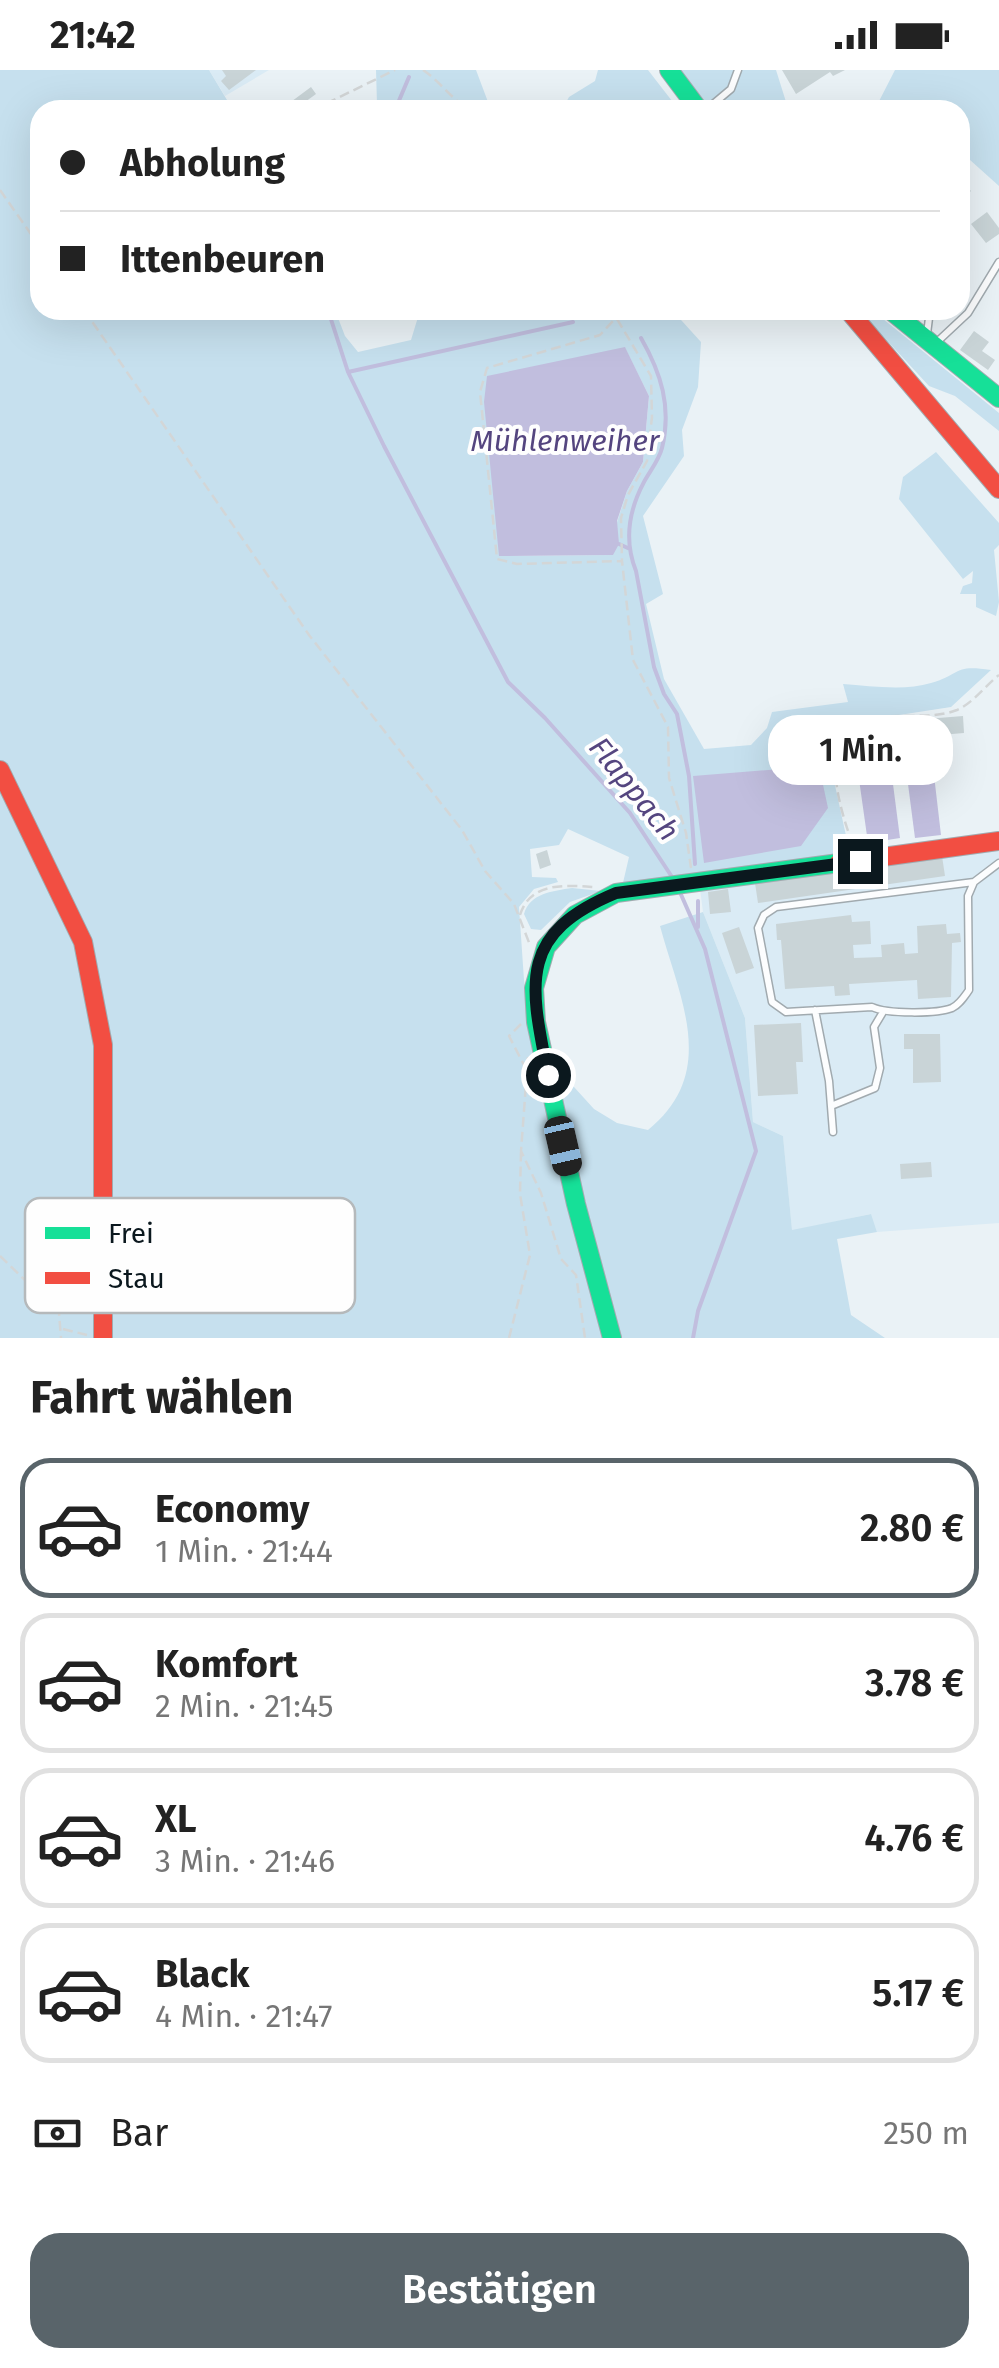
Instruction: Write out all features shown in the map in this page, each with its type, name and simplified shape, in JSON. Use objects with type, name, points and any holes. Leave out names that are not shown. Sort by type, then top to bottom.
[{"type":"street","points":[[669,70],[694,100]]},
{"type":"street","points":[[856,320],[999,490]]},
{"type":"street","points":[[902,320],[999,398]]},
{"type":"street","points":[[0,770],[83,942],[102,1045],[101,1198]]},
{"type":"street","points":[[612,1338],[571,1182],[535,1008],[535,976],[542,952],[560,924],[586,905],[616,893],[999,841]]},
{"type":"street","points":[[101,1313],[101,1338]]},
{"type":"lane","points":[[716,100],[731,89],[738,70]]},
{"type":"lane","points":[[970,310],[999,262]]},
{"type":"lane","points":[[929,343],[930,320]]},
{"type":"lane","points":[[929,343],[959,320]]},
{"type":"lane","points":[[974,882],[776,907],[764,914],[758,928],[772,1002],[786,1012],[872,1007],[883,1012],[950,1009],[969,990],[968,896],[974,882],[999,863]]},
{"type":"lane","points":[[816,1010],[833,1132]]},
{"type":"lane","points":[[831,1106],[875,1088],[880,1068],[874,1027],[883,1012]]},
{"type":"path","points":[[334,100],[395,70]]},
{"type":"path","points":[[423,70],[440,81],[454,100]]},
{"type":"path","points":[[0,190],[30,234]]},
{"type":"path","points":[[91,320],[309,635],[462,830],[485,870],[514,904],[529,943],[542,952]]},
{"type":"path","points":[[614,320],[600,335],[487,368],[480,392],[496,558],[517,564],[622,561]]},
{"type":"path","points":[[617,320],[650,376],[652,417],[647,461],[628,495],[621,518],[622,561],[633,660],[668,727],[669,778],[686,833],[682,886]]},
{"type":"path","points":[[860,861],[839,797],[834,764],[839,742],[848,729],[870,718],[956,710],[999,676]]},
{"type":"path","points":[[520,917],[524,904],[542,890],[575,886],[606,888],[616,893]]},
{"type":"path","points":[[526,1068],[509,1036],[535,1008]]},
{"type":"path","points":[[509,1338],[530,1255],[520,1194],[521,1151],[526,1068],[532,1040],[540,1038]]},
{"type":"path","points":[[521,1151],[540,1193],[561,1259],[576,1275],[586,1338]]},
{"type":"path","points":[[0,1256],[25,1281]]},
{"type":"path","points":[[58,1313],[62,1338]]},
{"type":"path","points":[[62,1329],[101,1338]]},
{"type":"shaded area","points":[[0,70],[209,70],[227,100],[30,100],[30,320],[339,320],[358,352],[411,340],[417,320],[681,320],[701,342],[698,387],[682,430],[684,456],[643,516],[663,594],[646,604],[664,679],[704,749],[751,745],[767,728],[772,712],[848,702],[843,684],[910,687],[941,680],[963,669],[991,670],[951,707],[847,723],[829,758],[850,854],[622,887],[629,857],[568,829],[559,845],[530,849],[532,877],[556,878],[558,882],[534,889],[519,907],[524,980],[534,1043],[594,1109],[617,1123],[648,1130],[670,1108],[683,1084],[688,1059],[684,1008],[660,926],[703,912],[745,1018],[753,1122],[783,1136],[792,1230],[871,1214],[877,1232],[837,1239],[851,1315],[885,1338],[0,1338]],"holes":[[[625,348],[649,396],[643,462],[627,491],[617,522],[613,555],[499,556]]]},
{"type":"shaded area","points":[[209,70],[269,70],[225,96]]},
{"type":"shaded area","points":[[376,70],[476,70],[487,100],[377,100]]},
{"type":"shaded area","points":[[598,70],[648,70],[671,100],[567,100],[595,81]]},
{"type":"shaded area","points":[[669,70],[776,70],[785,100],[692,100]]},
{"type":"shaded area","points":[[895,70],[999,70],[999,186],[970,160],[970,100],[880,100]]},
{"type":"shaded area","points":[[868,320],[884,320],[999,413],[999,431],[955,396],[929,386]]},
{"type":"shaded area","points":[[936,452],[999,523],[999,545],[994,550],[999,602],[996,616],[976,607],[976,594],[960,594],[963,586],[972,583],[973,571],[963,579],[899,499],[903,477]]},
{"type":"shaded area","points":[[999,847],[999,1223],[877,1232],[870,1214],[792,1231],[783,1136],[753,1122],[745,1018],[703,912],[700,889]]},
{"type":"shaded area","points":[[572,888],[601,891],[570,902],[541,930],[531,929],[524,914],[531,901],[543,894]]},
{"type":"water","name":"Mühlenweiher","points":[[625,347],[649,396],[643,462],[617,521],[619,544],[613,555],[499,556],[484,402],[487,376]]},
{"type":"water","points":[[932,758],[941,835],[915,838],[905,761]]},
{"type":"water","points":[[890,761],[900,838],[868,843],[857,765]]},
{"type":"water","points":[[819,766],[828,808],[801,846],[704,863],[693,776]]},
{"type":"building","points":[[222,70],[256,70],[229,90],[221,81],[226,76]]},
{"type":"building","points":[[782,70],[845,70],[833,76],[830,72],[796,94]]},
{"type":"building","points":[[311,87],[316,94],[308,100],[293,100]]},
{"type":"building","points":[[987,212],[999,234],[986,243],[971,224]]},
{"type":"building","points":[[974,331],[989,342],[982,351],[995,360],[988,370],[960,350]]},
{"type":"building","points":[[963,716],[964,733],[879,740],[878,723]]},
{"type":"building","points":[[547,850],[551,865],[540,869],[536,854]]},
{"type":"building","points":[[942,856],[945,876],[758,903],[755,883]]},
{"type":"building","points":[[728,889],[731,912],[710,914],[708,892]]},
{"type":"building","points":[[851,915],[852,922],[870,921],[871,944],[853,945],[854,958],[882,957],[881,945],[904,943],[905,954],[918,953],[917,926],[946,924],[947,934],[960,933],[961,942],[952,943],[951,997],[918,999],[917,980],[849,984],[850,995],[835,996],[834,986],[785,989],[776,924]]},
{"type":"building","points":[[739,927],[754,968],[736,974],[722,933]]},
{"type":"building","points":[[801,1023],[803,1062],[796,1062],[798,1094],[758,1096],[754,1025]]},
{"type":"building","points":[[904,1034],[940,1034],[941,1082],[913,1083],[913,1049],[904,1049]]},
{"type":"building","points":[[931,1162],[932,1177],[901,1179],[900,1164]]},
{"type":"waterway","name":"Flappach","points":[[399,100],[409,77]]},
{"type":"waterway","name":"Flappach","points":[[331,320],[348,372],[384,446],[508,682],[630,813],[672,877]]},
{"type":"waterway","points":[[348,372],[573,322]]},
{"type":"waterway","points":[[641,338],[659,377],[666,418],[661,452],[635,504],[630,548],[654,667],[677,714],[689,776],[695,864]]},
{"type":"waterway","points":[[619,544],[630,549]]},
{"type":"waterway","name":"Flappach","points":[[679,890],[705,949],[756,1151],[698,1311],[693,1338]]},
{"type":"waterway","points":[[698,901],[698,927]]},
{"type":"traffic: fast","points":[[669,70],[692,100]]},
{"type":"traffic: fast","points":[[902,320],[999,398]]},
{"type":"traffic: fast","points":[[612,1338],[576,1204],[536,1022],[534,988],[546,947],[575,915],[616,893],[839,863]]},
{"type":"traffic: jam","points":[[856,320],[999,489]]},
{"type":"traffic: jam","points":[[0,770],[83,942],[103,1045],[103,1198]]},
{"type":"traffic: jam","points":[[839,863],[999,841]]},
{"type":"traffic: jam","points":[[103,1313],[103,1338]]},
{"type":"route","points":[[548,1075],[536,1022],[535,976],[542,952],[560,924],[586,905],[616,893],[860,861]]}]
